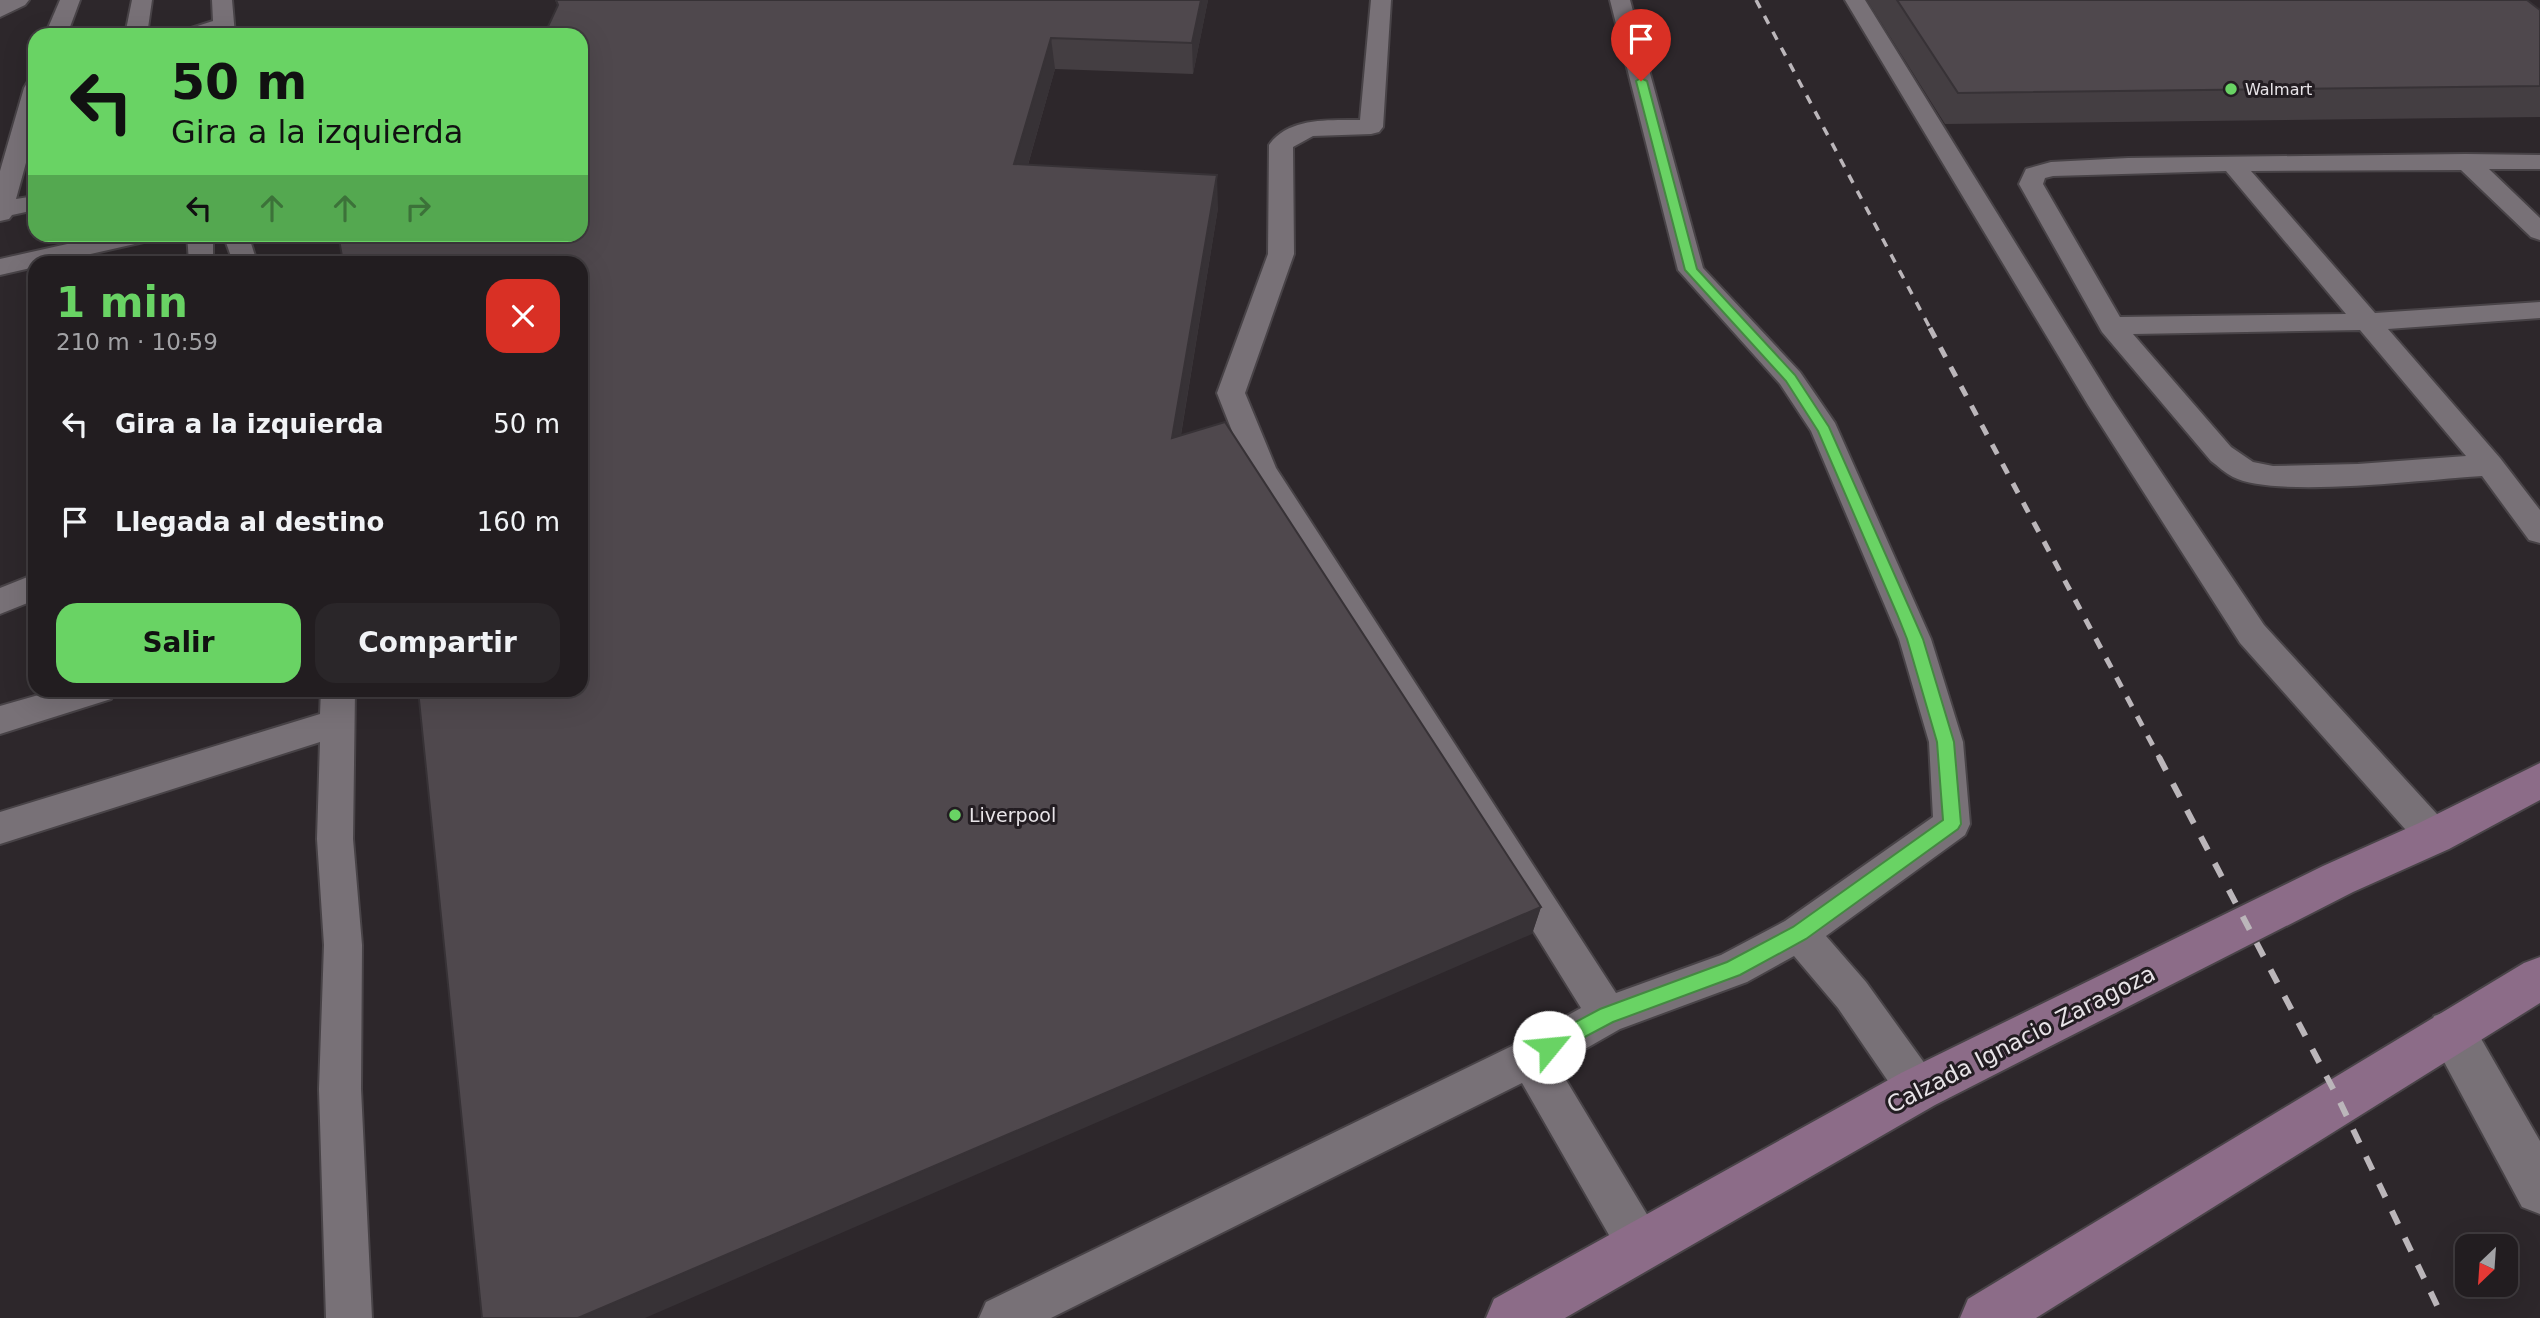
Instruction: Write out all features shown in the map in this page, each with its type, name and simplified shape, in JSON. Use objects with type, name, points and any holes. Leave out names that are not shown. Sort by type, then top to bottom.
[{"type":"main road","name":"Calzada Ignacio Zaragoza","points":[[1513,1318],[1918,1089],[2338,878],[2434,836],[2540,780]]},
{"type":"main road","points":[[1987,1318],[2540,978]]},
{"type":"street","points":[[0,10],[17,0]]},
{"type":"street","points":[[2451,1032],[2540,1189]]},
{"type":"lane","points":[[59,28],[70,0]]},
{"type":"lane","points":[[137,28],[142,0]]},
{"type":"lane","points":[[222,0],[225,28]]},
{"type":"lane","points":[[1381,0],[1371,127],[1309,130],[1290,134],[1282,145],[1281,254],[1231,393],[1262,469],[1607,1016]]},
{"type":"lane","points":[[1002,1318],[1530,1058],[1607,1016],[1733,969],[1799,933],[1952,824],[1946,742],[1915,639],[1825,430],[1790,378],[1692,270],[1620,0]]},
{"type":"lane","points":[[1854,0],[2102,405],[2252,634],[2434,836]]},
{"type":"lane","points":[[1,212],[28,115]]},
{"type":"lane","points":[[2466,161],[2540,232]]},
{"type":"lane","points":[[2490,465],[2358,474],[2285,475],[2245,470],[2221,454],[2111,326],[2031,184],[2034,174],[2051,169],[2128,165],[2540,162]]},
{"type":"lane","points":[[2233,165],[2490,465],[2540,532]]},
{"type":"lane","points":[[1,212],[28,205]]},
{"type":"lane","points":[[49,256],[112,242]]},
{"type":"lane","points":[[0,267],[28,261]]},
{"type":"lane","points":[[2111,326],[2367,322],[2540,310]]},
{"type":"lane","points":[[0,602],[28,589]]},
{"type":"lane","points":[[0,720],[76,697]]},
{"type":"lane","points":[[0,828],[338,706],[335,839],[343,945],[340,1089],[349,1318]]},
{"type":"lane","points":[[1799,933],[1852,995],[1918,1089]]},
{"type":"lane","points":[[1530,1058],[1642,1247]]},
{"type":"building","name":"Liverpool","points":[[556,0],[1201,0],[1192,43],[1051,38],[1014,164],[1217,175],[1172,438],[1225,422],[1541,907],[578,1318],[482,1318],[419,697],[588,697],[588,256],[342,256],[339,242],[588,242],[588,28],[547,28],[558,5]]},
{"type":"building","name":"Walmart","points":[[1897,0],[2527,0],[2540,10],[2540,86],[1958,93]]},
{"type":"railway","points":[[1756,0],[1931,330]]},
{"type":"railway","points":[[1930,328],[2160,759]]},
{"type":"railway","points":[[2159,757],[2340,1102],[2443,1318]]},
{"type":"place","name":"Walmart","points":[[2231,89]]},
{"type":"place","name":"Liverpool","points":[[955,815]]},
{"type":"route","points":[[1549,1047],[1607,1016],[1733,969],[1799,933],[1952,824],[1946,742],[1915,639],[1825,430],[1790,378],[1692,270],[1641,81]]}]
